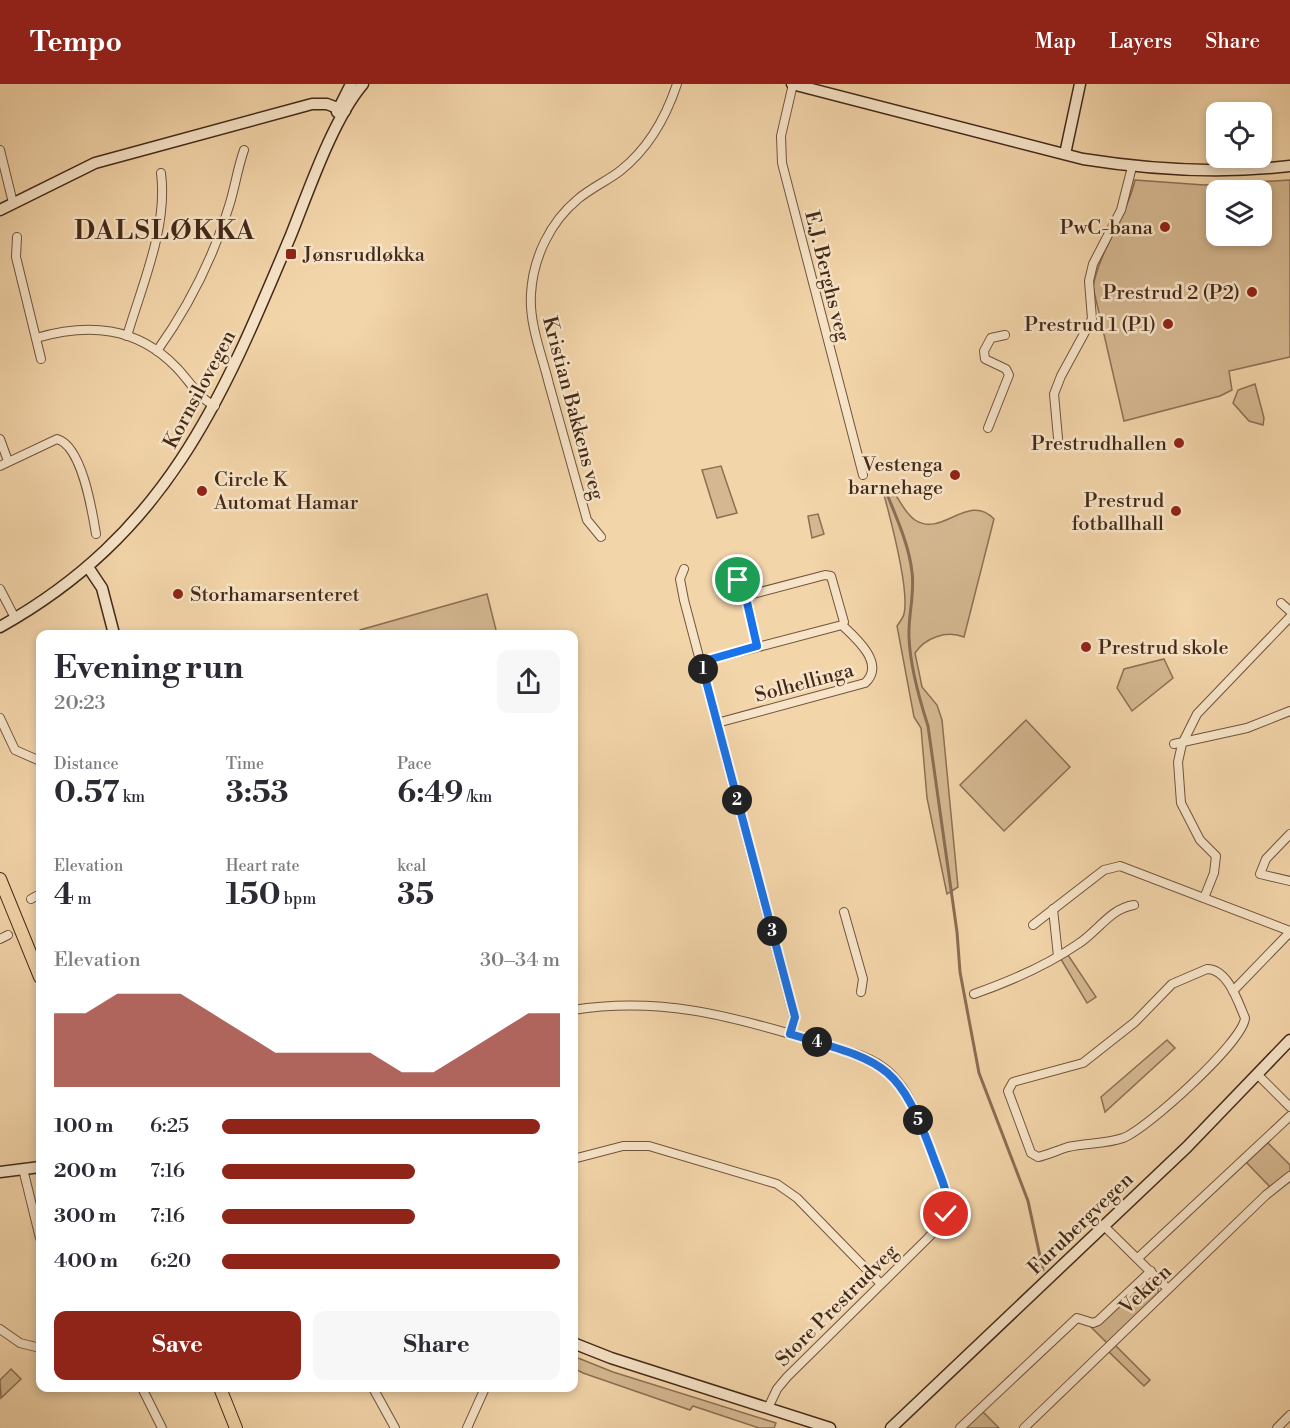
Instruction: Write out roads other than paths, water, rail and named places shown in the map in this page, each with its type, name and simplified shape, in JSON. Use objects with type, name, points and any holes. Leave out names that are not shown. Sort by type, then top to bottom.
[{"type":"main road","name":"Kornsilovegen","points":[[0,627],[51,596],[88,567],[134,522],[165,483],[230,378],[331,139],[351,84]]},
{"type":"main road","name":"Kornsilovegen","points":[[342,109],[363,84]]},
{"type":"main road","points":[[793,84],[1065,154],[1132,167],[1232,170],[1290,166]]},
{"type":"main road","points":[[1065,154],[1080,84]]},
{"type":"main road","points":[[0,210],[102,161],[305,105],[322,103],[342,109]]},
{"type":"main road","points":[[88,567],[102,588],[113,630]]},
{"type":"main road","points":[[0,879],[36,967]]},
{"type":"main road","name":"Furubergvegen","points":[[891,1428],[1104,1226],[1258,1075],[1290,1040]]},
{"type":"main road","points":[[0,1172],[36,1167]]},
{"type":"main road","points":[[578,1345],[611,1359],[830,1428]]},
{"type":"main road","points":[[222,1392],[236,1428]]},
{"type":"street","name":"Kristian Bakkens veg","points":[[601,537],[587,520],[537,339],[531,295],[533,278],[537,259],[554,225],[577,200],[616,173],[638,154],[658,127],[677,84]]},
{"type":"street","name":"E.J. Berghs veg","points":[[793,84],[781,136],[782,163],[863,475]]},
{"type":"street","points":[[0,150],[14,203]]},
{"type":"street","points":[[157,351],[180,320],[213,250],[231,202],[244,150]]},
{"type":"street","points":[[1058,438],[1054,394],[1061,376],[1092,319],[1089,281],[1093,266],[1121,210],[1132,167]]},
{"type":"street","points":[[127,336],[159,222],[163,196],[161,173]]},
{"type":"street","points":[[17,237],[16,257],[41,359]]},
{"type":"street","points":[[36,338],[60,331],[86,328],[127,336],[157,351],[177,368],[205,400],[214,406]]},
{"type":"street","points":[[988,428],[1009,375],[1006,369],[985,359],[984,351],[991,338],[1005,335]]},
{"type":"street","points":[[0,439],[8,461]]},
{"type":"street","points":[[0,466],[57,439],[68,445],[85,484],[96,534]]},
{"type":"street","points":[[684,569],[680,579],[684,600],[795,1017],[790,1034]]},
{"type":"street","points":[[721,569],[738,580],[745,596],[757,646]]},
{"type":"street","points":[[701,662],[842,625],[844,618],[831,576],[825,575],[745,596]]},
{"type":"street","points":[[0,590],[15,618]]},
{"type":"street","points":[[1281,603],[1290,611]]},
{"type":"street","points":[[1204,898],[1214,873],[1216,856],[1200,840],[1181,803],[1178,744],[1197,714],[1290,616]]},
{"type":"street","name":"Solhellinga","points":[[717,723],[865,683],[872,673],[870,658],[861,644],[842,625]]},
{"type":"street","points":[[1178,744],[1247,728],[1290,711]]},
{"type":"street","points":[[0,718],[15,750],[36,759]]},
{"type":"street","points":[[1290,834],[1266,859],[1260,874],[1290,881]]},
{"type":"street","points":[[1032,925],[1104,870],[1120,866],[1290,932],[1233,992]]},
{"type":"street","points":[[31,898],[36,896]]},
{"type":"street","points":[[974,994],[1017,978],[1058,956],[1079,944],[1121,908],[1134,905]]},
{"type":"street","points":[[1053,909],[1058,956]]},
{"type":"street","points":[[844,912],[862,979],[861,992]]},
{"type":"street","points":[[0,939],[8,935]]},
{"type":"street","points":[[1213,969],[1223,976],[1233,992],[1245,1018],[1245,1023],[1213,1061],[1161,1113],[1121,1139],[1068,1147],[1038,1157],[1031,1153],[1008,1091],[1013,1082],[1083,1063],[1135,1022],[1172,984],[1193,974],[1213,969]]},
{"type":"street","name":"Store Prestrudveg","points":[[578,1010],[637,1004],[696,1009],[860,1055],[889,1072],[907,1094],[930,1149],[948,1204],[946,1214],[941,1223],[787,1377],[777,1389],[768,1408]]},
{"type":"street","points":[[1258,1075],[1290,1107]]},
{"type":"street","points":[[1138,1258],[1290,1116]]},
{"type":"street","points":[[578,1158],[623,1146],[649,1146],[777,1184],[797,1198],[881,1284]]},
{"type":"street","points":[[22,1169],[36,1223]]},
{"type":"street","name":"Vekten","points":[[1024,1428],[1266,1195],[1290,1176]]},
{"type":"street","points":[[1104,1226],[1168,1289]]},
{"type":"street","points":[[960,1428],[1077,1318],[1093,1323],[1098,1321],[1151,1271]]},
{"type":"street","points":[[0,1329],[20,1342],[36,1347]]},
{"type":"street","points":[[144,1392],[162,1428]]},
{"type":"street","points":[[375,1392],[395,1428]]},
{"type":"street","points":[[467,1428],[482,1392]]},
{"type":"street","points":[[1277,1428],[1290,1415]]},
{"type":"waterway","points":[[887,494],[902,532],[913,580],[909,629],[911,660],[928,726],[957,932],[960,972],[979,1073],[1028,1201],[1043,1270]]},
{"type":"place","name":"PwC-bana","points":[[1165,227]]},
{"type":"place","name":"Jønsrudløkka","points":[[291,254]]},
{"type":"place","name":"Prestrud 2 (P2)","points":[[1252,292]]},
{"type":"place","name":"Prestrud 1 (P1)","points":[[1168,324]]},
{"type":"place","name":"Prestrudhallen","points":[[1179,443]]},
{"type":"place","name":"Vestenga barnehage","points":[[955,475]]},
{"type":"place","name":"Circle K Automat Hamar","points":[[202,491]]},
{"type":"place","name":"Prestrud fotballhall","points":[[1176,511]]},
{"type":"place","name":"Storhamarsenteret","points":[[178,594]]},
{"type":"place","name":"Prestrud skole","points":[[1086,647]]},
{"type":"district","name":"DALSLØKKA","points":[[165,230]]}]
